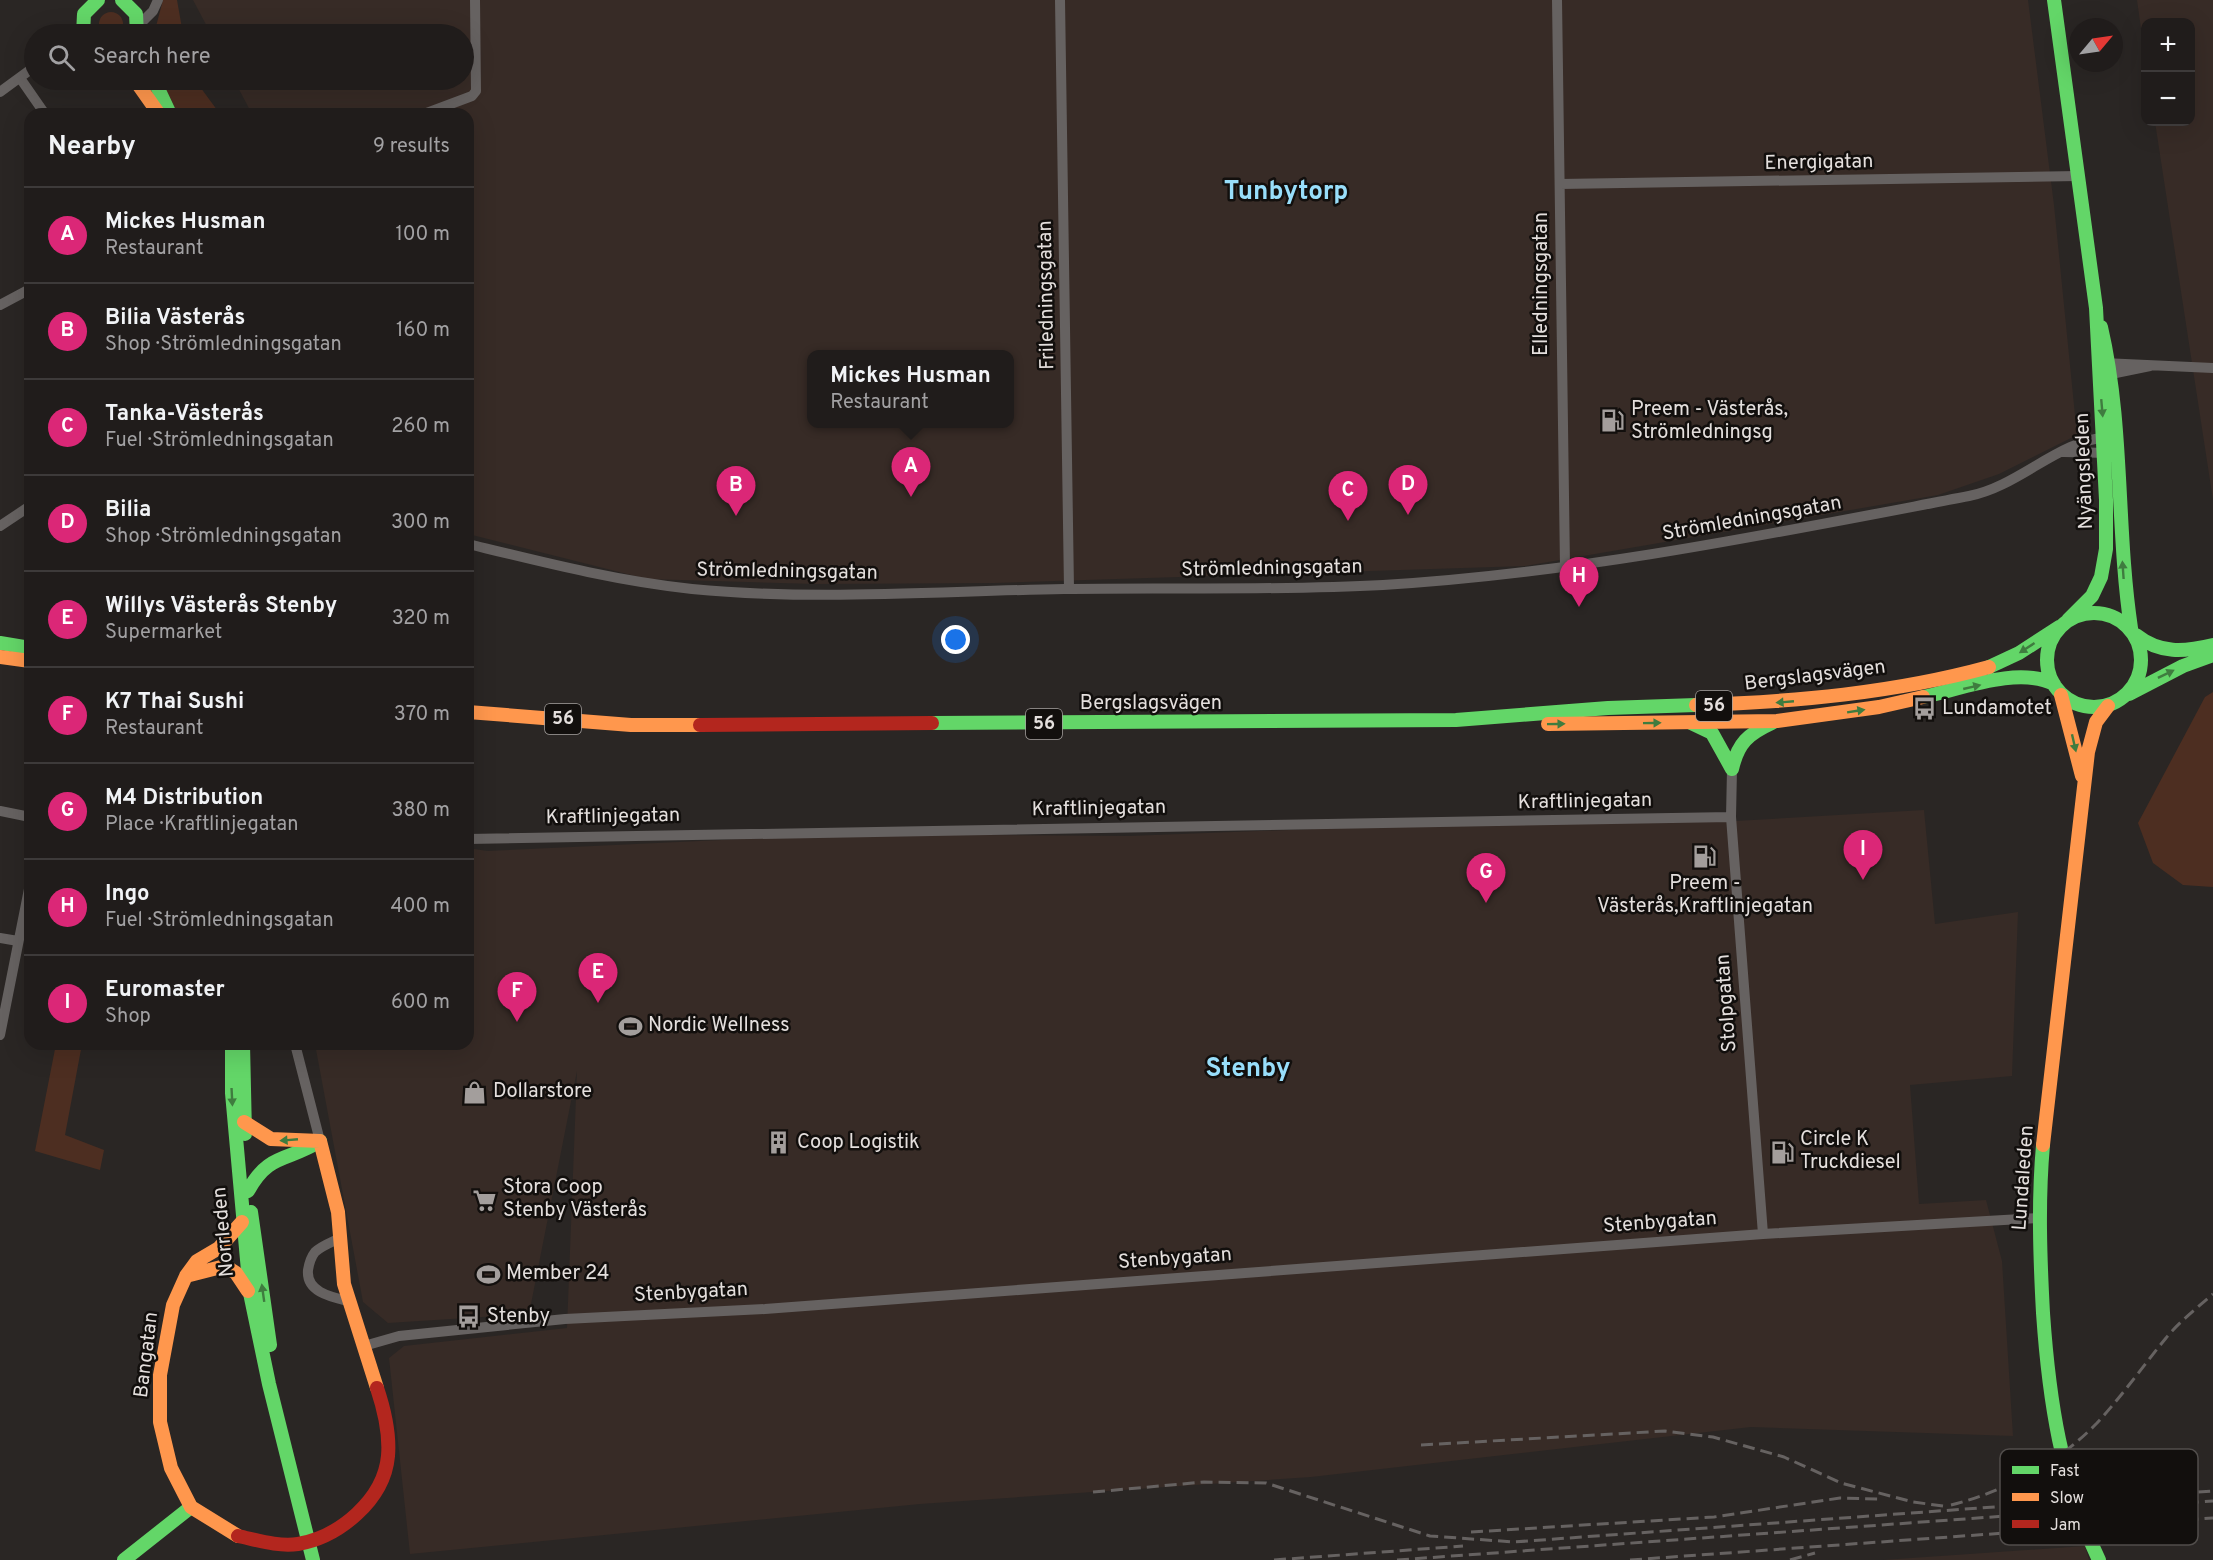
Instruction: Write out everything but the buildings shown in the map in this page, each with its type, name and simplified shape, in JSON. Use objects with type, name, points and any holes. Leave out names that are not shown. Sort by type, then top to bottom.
[{"type":"main road","points":[[81,24],[84,6],[99,0]]},
{"type":"main road","points":[[122,0],[133,9],[136,24]]},
{"type":"main road","name":"Nyängsleden","points":[[2054,0],[2104,369],[2123,563],[2133,632]]},
{"type":"main road","points":[[142,90],[155,108]]},
{"type":"main road","points":[[159,90],[167,108]]},
{"type":"main road","name":"Nyängsleden","points":[[2064,624],[2090,600],[2101,579],[2107,554],[2111,452]]},
{"type":"main road","name":"56","points":[[2064,624],[2085,614],[2103,613],[2121,621],[2146,644],[2160,650],[2174,651],[2213,645]]},
{"type":"main road","points":[[2058,690],[2049,673],[2047,650],[2064,624]]},
{"type":"main road","name":"Bergslagsvägen","points":[[474,712],[631,724],[1456,720],[1608,708],[1785,702],[1843,695],[1961,675],[1993,666],[2064,624]]},
{"type":"main road","points":[[2121,698],[2136,681],[2140,669],[2142,658],[2133,632]]},
{"type":"main road","points":[[0,643],[24,647]]},
{"type":"main road","points":[[2108,706],[2163,675],[2213,655]]},
{"type":"main road","points":[[0,657],[24,660]]},
{"type":"main road","name":"Bergslagsvägen","points":[[1456,720],[1471,725],[1777,721],[1879,707],[2019,676],[2040,677],[2058,690]]},
{"type":"main road","name":"56","points":[[2058,690],[2072,703],[2084,706],[2108,706]]},
{"type":"main road","name":"Lundaleden","points":[[2058,690],[2086,792]]},
{"type":"main road","name":"Lundaleden","points":[[2060,1449],[2048,1385],[2039,1218],[2057,1017],[2092,730],[2108,706]]},
{"type":"main road","name":"Bergslagsvägen","points":[[474,721],[578,728],[609,728],[631,724]]},
{"type":"main road","points":[[1731,769],[1739,742],[1746,735],[1777,721]]},
{"type":"main road","points":[[1688,722],[1712,733],[1731,769]]},
{"type":"main road","name":"Norrleden","points":[[232,1050],[232,1093],[250,1293],[313,1560]]},
{"type":"main road","name":"Norrleden","points":[[243,1050],[248,1191],[276,1383],[278,1414]]},
{"type":"main road","points":[[244,1122],[257,1135],[272,1141],[297,1138],[320,1141]]},
{"type":"main road","points":[[248,1191],[257,1171],[266,1163],[278,1157],[306,1152],[320,1141]]},
{"type":"main road","points":[[124,1560],[191,1507],[238,1536],[277,1544],[298,1544],[318,1539],[351,1520],[366,1506],[381,1481],[388,1457],[385,1412],[348,1301],[340,1265],[338,1212],[320,1141]]},
{"type":"main road","points":[[186,1276],[197,1262],[219,1248],[242,1222]]},
{"type":"main road","points":[[186,1276],[225,1266],[237,1274],[250,1293]]},
{"type":"main road","name":"Bangatan","points":[[186,1276],[173,1305],[158,1391],[160,1422],[167,1454],[191,1507]]},
{"type":"main road","name":"Lundaleden","points":[[2092,1545],[2099,1560]]},
{"type":"street","points":[[143,24],[158,0]]},
{"type":"street","points":[[440,108],[472,96],[476,91],[475,0]]},
{"type":"street","name":"Friledningsgatan","points":[[1060,0],[1069,589]]},
{"type":"street","name":"Elledningsgatan","points":[[1557,0],[1565,567]]},
{"type":"street","points":[[0,92],[24,75]]},
{"type":"street","points":[[20,78],[24,84]]},
{"type":"street","points":[[28,90],[41,108]]},
{"type":"street","name":"Energigatan","points":[[1560,184],[2078,176]]},
{"type":"street","points":[[0,305],[24,292]]},
{"type":"street","points":[[2104,369],[2156,364],[2213,368]]},
{"type":"street","name":"Strömledningsgatan","points":[[474,545],[585,572],[687,588],[725,591],[830,595],[1382,585],[1565,567],[1723,544],[1986,493],[2064,452],[2083,439],[2110,437]]},
{"type":"street","name":"Strömledningsgatan","points":[[2064,452],[2111,452]]},
{"type":"street","points":[[0,526],[24,510]]},
{"type":"street","name":"Stolpgatan","points":[[1731,769],[1731,817],[1763,1234]]},
{"type":"street","points":[[0,811],[24,816]]},
{"type":"street","name":"Kraftlinjegatan","points":[[474,839],[1731,817]]},
{"type":"street","points":[[0,1035],[24,912]]},
{"type":"street","points":[[0,938],[18,941]]},
{"type":"street","points":[[297,1050],[320,1141]]},
{"type":"street","name":"Stenbygatan","points":[[364,1346],[399,1336],[565,1319],[765,1309],[1763,1234],[2039,1218]]},
{"type":"street","points":[[339,1238],[315,1253],[309,1263],[308,1274],[310,1282],[319,1291],[348,1301]]},
{"type":"shaded area","points":[[163,0],[177,0],[181,24],[157,24]]},
{"type":"shaded area","points":[[193,0],[2028,0],[2054,205],[2077,435],[1999,474],[1938,495],[1525,566],[994,583],[816,584],[647,579],[474,536],[474,108],[249,108],[239,90],[474,90],[474,24],[206,24]]},
{"type":"shaded area","points":[[2137,0],[2213,0],[2213,500],[2156,126],[2195,126],[2195,18],[2141,18],[2141,28]]},
{"type":"shaded area","points":[[106,13],[116,13],[122,19],[123,24],[99,24],[100,19]]},
{"type":"shaded area","points":[[166,90],[202,90],[216,108],[175,108]]},
{"type":"shaded area","points":[[2213,692],[2213,887],[2183,885],[2153,863],[2138,823],[2205,697]]},
{"type":"shaded area","points":[[1924,810],[1935,924],[2018,912],[2012,1076],[1910,1085],[1919,1204],[1986,1200],[2002,1261],[2013,1436],[1751,1427],[1311,1477],[920,1504],[410,1554],[389,1358],[404,1346],[567,1328],[577,1071],[529,1314],[388,1323],[363,1302],[316,1050],[474,1050],[474,849],[487,851],[852,834],[1129,836],[1341,828],[1735,821]]},
{"type":"shaded area","points":[[55,1050],[81,1050],[65,1135],[104,1150],[100,1170],[35,1151]]},
{"type":"shaded area","points":[[2085,1546],[2089,1560],[1883,1560]]},
{"type":"railway","points":[[2067,1449],[2106,1413],[2171,1332],[2213,1294]]},
{"type":"railway","points":[[1421,1445],[1665,1431],[1713,1437],[1784,1457],[1841,1483],[1913,1502],[1943,1506]]},
{"type":"railway","points":[[1093,1492],[1204,1482],[1266,1483],[1430,1536],[1514,1542],[2000,1507]]},
{"type":"railway","points":[[1951,1505],[2000,1488]]},
{"type":"railway","points":[[2198,1492],[2213,1491]]},
{"type":"railway","points":[[1471,1532],[1714,1517],[1840,1498],[1880,1499]]},
{"type":"railway","points":[[2198,1502],[2213,1501]]},
{"type":"railway","points":[[1397,1560],[2000,1516]]},
{"type":"railway","points":[[2198,1519],[2213,1518]]},
{"type":"railway","points":[[1630,1560],[2000,1533]]},
{"type":"railway","points":[[1274,1560],[1463,1546]]},
{"type":"railway","points":[[1790,1560],[1815,1553]]},
{"type":"traffic: fast","points":[[84,24],[84,14],[98,0]]},
{"type":"traffic: fast","points":[[122,0],[136,14],[136,24]]},
{"type":"traffic: fast","points":[[2054,0],[2096,308],[2106,500],[2106,549],[2101,577],[2092,596],[2068,620]]},
{"type":"traffic: fast","points":[[159,90],[167,108]]},
{"type":"traffic: fast","points":[[2101,327],[2117,439],[2123,553],[2131,628]]},
{"type":"traffic: fast","points":[[2094,613],[2112,616],[2127,627],[2138,642],[2141,660],[2138,678],[2127,693],[2112,704],[2094,707],[2076,704],[2061,693],[2050,678],[2047,660],[2050,642],[2061,627],[2076,616],[2094,613]]},
{"type":"traffic: fast","points":[[1989,667],[2019,653],[2059,627]]},
{"type":"traffic: fast","points":[[2136,635],[2154,646],[2173,650],[2213,645]]},
{"type":"traffic: fast","points":[[0,643],[24,647]]},
{"type":"traffic: fast","points":[[2129,694],[2183,666],[2213,655]]},
{"type":"traffic: fast","points":[[1923,697],[2007,678],[2040,679],[2054,684]]},
{"type":"traffic: fast","points":[[932,723],[1456,720],[1608,708],[1696,705]]},
{"type":"traffic: fast","points":[[1691,723],[1712,733],[1732,769]]},
{"type":"traffic: fast","points":[[1732,769],[1737,752],[1745,740],[1772,723]]},
{"type":"traffic: fast","points":[[232,1050],[232,1093],[250,1293],[269,1384],[313,1560]]},
{"type":"traffic: fast","points":[[243,1050],[245,1134]]},
{"type":"traffic: fast","points":[[248,1191],[256,1179],[272,1164],[320,1141]]},
{"type":"traffic: fast","points":[[2043,1145],[2040,1187],[2043,1313],[2053,1409],[2061,1449]]},
{"type":"traffic: fast","points":[[251,1212],[270,1345]]},
{"type":"traffic: fast","points":[[124,1560],[191,1507]]},
{"type":"traffic: fast","points":[[2092,1545],[2099,1560]]},
{"type":"traffic: slow","points":[[142,90],[155,108]]},
{"type":"traffic: slow","points":[[0,657],[24,660]]},
{"type":"traffic: slow","points":[[1696,705],[1844,695],[1917,683],[1989,667]]},
{"type":"traffic: slow","points":[[2061,695],[2082,776]]},
{"type":"traffic: slow","points":[[1548,724],[1777,721],[1879,707],[1923,697]]},
{"type":"traffic: slow","points":[[2043,1145],[2088,752],[2096,722],[2108,706]]},
{"type":"traffic: slow","points":[[474,712],[631,725],[700,725]]},
{"type":"traffic: slow","points":[[244,1122],[271,1139],[320,1141]]},
{"type":"traffic: slow","points":[[320,1141],[338,1212],[344,1284],[377,1388]]},
{"type":"traffic: slow","points":[[238,1536],[191,1507],[171,1468],[160,1422],[160,1375],[173,1305],[186,1276],[197,1261],[219,1248],[242,1222]]},
{"type":"traffic: slow","points":[[186,1276],[225,1266],[236,1273],[248,1291]]},
{"type":"traffic: jam","points":[[700,725],[932,723]]},
{"type":"traffic: jam","points":[[238,1536],[275,1544],[298,1544],[329,1533],[357,1514],[378,1487],[385,1472],[388,1456],[386,1421],[377,1388]]},
{"type":"place","name":"Preem - Västerås, Strömledningsg","points":[[1613,421]]},
{"type":"place","name":"Mickes Husman","points":[[911,497]]},
{"type":"place","name":"Bilia","points":[[1408,515]]},
{"type":"place","name":"Bilia Västerås","points":[[736,516]]},
{"type":"place","name":"Tanka-Västerås","points":[[1348,521]]},
{"type":"place","name":"Ingo","points":[[1579,607]]},
{"type":"place","name":"Lundamotet","points":[[1924,709]]},
{"type":"place","name":"Preem - Västerås,Kraftlinjegatan","points":[[1705,856]]},
{"type":"place","name":"Euromaster","points":[[1863,880]]},
{"type":"place","name":"M4 Distribution","points":[[1486,903]]},
{"type":"place","name":"Willys Västerås Stenby","points":[[598,1003]]},
{"type":"place","name":"K7 Thai Sushi","points":[[517,1022]]},
{"type":"place","name":"Nordic Wellness","points":[[630,1026]]},
{"type":"place","name":"Dollarstore","points":[[475,1092]]},
{"type":"place","name":"Coop Logistik","points":[[779,1143]]},
{"type":"place","name":"Circle K Truckdiesel","points":[[1782,1152]]},
{"type":"place","name":"Stora Coop Stenby Västerås","points":[[485,1200]]},
{"type":"place","name":"Member 24","points":[[488,1274]]},
{"type":"place","name":"Stenby","points":[[469,1317]]},
{"type":"district","name":"Tunbytorp","points":[[1286,192]]},
{"type":"district","name":"Stenby","points":[[1248,1069]]}]
